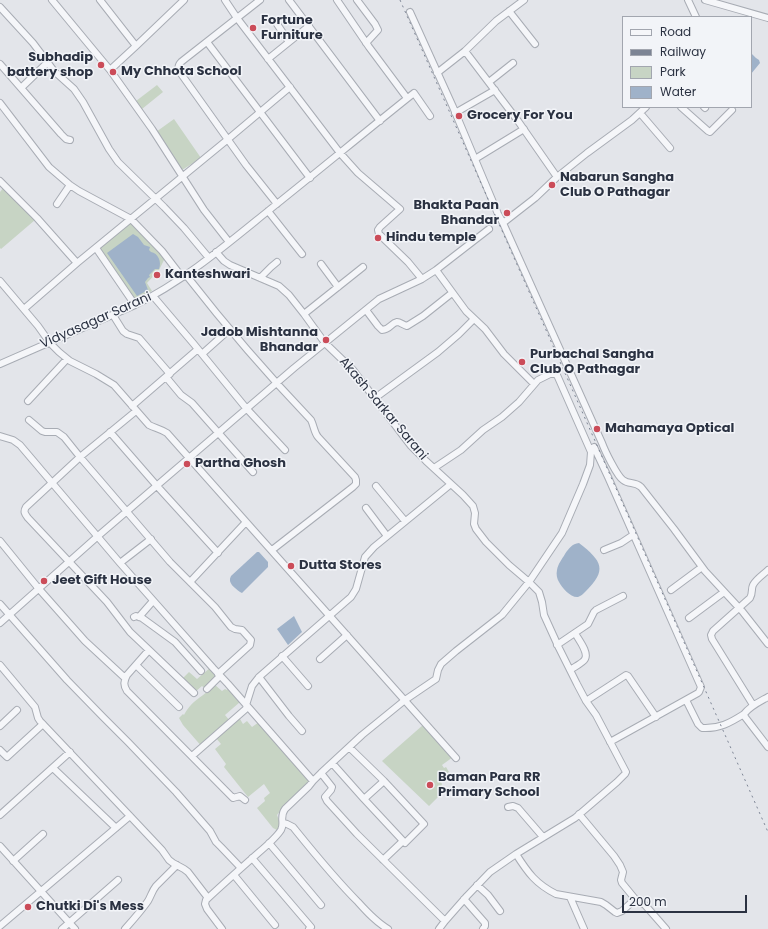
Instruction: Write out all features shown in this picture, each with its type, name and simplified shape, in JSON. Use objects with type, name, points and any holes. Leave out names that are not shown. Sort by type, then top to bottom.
[{"type":"street","points":[[52,0],[110,70],[152,129],[204,210],[230,242]]},
{"type":"street","points":[[100,0],[136,46]]},
{"type":"street","points":[[110,70],[184,0]]},
{"type":"street","points":[[225,0],[340,153],[358,173],[400,209],[380,227],[378,230],[379,234],[422,278]]},
{"type":"street","points":[[260,0],[180,63],[178,68],[227,140],[277,204]]},
{"type":"street","points":[[290,0],[380,121]]},
{"type":"street","points":[[336,0],[407,98],[414,93],[430,116]]},
{"type":"street","points":[[357,0],[378,30],[366,43]]},
{"type":"street","points":[[437,73],[465,51],[496,21],[524,0]]},
{"type":"street","points":[[688,0],[696,16]]},
{"type":"street","points":[[705,0],[768,18]]},
{"type":"street","points":[[0,7],[32,43],[54,71],[74,89],[83,102],[113,156],[184,228],[208,258]]},
{"type":"street","points":[[509,11],[535,44]]},
{"type":"street","points":[[410,12],[498,214],[602,443],[620,478],[626,482],[636,484],[641,487],[702,567],[753,624],[768,644]]},
{"type":"street","points":[[274,21],[289,42]]},
{"type":"street","points":[[268,59],[309,26]]},
{"type":"street","points":[[207,42],[310,178]]},
{"type":"street","points":[[465,51],[524,129],[557,177]]},
{"type":"street","points":[[21,88],[48,62]]},
{"type":"street","points":[[489,82],[513,63]]},
{"type":"street","points":[[0,64],[61,134],[66,139],[70,140]]},
{"type":"street","points":[[24,309],[77,263],[290,88]]},
{"type":"street","points":[[455,113],[495,90]]},
{"type":"street","name":"Vidyasagar Sarani","points":[[0,364],[152,297],[184,276],[230,242],[407,98]]},
{"type":"street","points":[[0,103],[49,167],[70,185],[130,219],[162,251],[276,383],[311,420],[318,438],[355,477],[356,484],[272,550]]},
{"type":"street","points":[[503,223],[535,198],[557,177],[645,108]]},
{"type":"street","points":[[682,108],[710,132],[732,110]]},
{"type":"street","points":[[640,113],[670,148]]},
{"type":"street","points":[[475,159],[524,129]]},
{"type":"street","points":[[1,185],[37,218],[77,263]]},
{"type":"street","points":[[57,204],[70,185]]},
{"type":"street","points":[[268,211],[302,254]]},
{"type":"street","points":[[0,623],[218,432],[325,343],[383,297],[436,270],[489,229]]},
{"type":"street","points":[[96,248],[135,305]]},
{"type":"street","name":"Akash Sarkar Sarani","points":[[216,252],[230,265],[279,286],[289,296],[325,343],[353,370],[411,446],[473,506],[475,510],[474,524],[486,542],[539,592],[544,615],[557,645],[586,701],[596,716],[625,769],[625,774],[617,782],[579,814]]},
{"type":"street","points":[[260,278],[278,262]]},
{"type":"street","points":[[321,264],[338,287]]},
{"type":"street","points":[[304,314],[363,267]]},
{"type":"street","points":[[436,270],[452,293],[474,319],[485,329],[510,360],[534,384]]},
{"type":"street","points":[[1,285],[24,309],[50,343],[59,352],[67,359],[111,383],[119,390],[149,425],[167,433],[456,758]]},
{"type":"street","points":[[366,310],[382,330],[387,330],[397,322],[407,326],[423,316],[452,293]]},
{"type":"street","points":[[152,297],[246,408],[285,450]]},
{"type":"street","points":[[113,315],[126,334],[139,338],[181,395],[192,403],[252,472]]},
{"type":"street","points":[[375,398],[438,352],[474,319]]},
{"type":"street","points":[[194,693],[130,632],[107,602],[28,518],[24,513],[24,510],[52,482],[110,432],[168,376],[230,329]]},
{"type":"street","points":[[28,402],[67,359]]},
{"type":"street","points":[[434,468],[461,450],[483,430],[502,417],[528,394],[534,384],[550,374],[557,375],[592,448],[608,477],[701,687],[698,693],[610,742]]},
{"type":"street","points":[[29,420],[42,431],[53,431],[64,437],[170,562],[215,607],[231,627],[242,630],[251,640],[250,644],[207,689]]},
{"type":"street","points":[[110,432],[218,553]]},
{"type":"street","points":[[0,436],[2,438],[17,442],[153,601],[313,781]]},
{"type":"street","points":[[592,448],[602,443]]},
{"type":"street","points":[[222,929],[206,907],[205,903],[208,898],[269,843],[281,830],[283,823],[283,811],[349,747],[404,701],[434,681],[441,664],[502,615],[529,582],[562,533],[583,484],[590,464],[592,448]]},
{"type":"street","points":[[192,756],[247,706],[252,686],[259,676],[355,593],[365,557],[374,547],[451,484]]},
{"type":"street","points":[[376,486],[405,521]]},
{"type":"street","points":[[366,508],[387,536]]},
{"type":"street","points":[[190,582],[246,522]]},
{"type":"street","points":[[604,550],[621,543],[633,535]]},
{"type":"street","points":[[120,563],[151,539]]},
{"type":"street","points":[[0,541],[39,589],[85,641],[125,678]]},
{"type":"street","points":[[671,590],[702,567]]},
{"type":"street","points":[[753,705],[711,636],[713,631],[750,598],[753,585],[768,570]]},
{"type":"street","points":[[689,618],[724,592]]},
{"type":"street","points":[[557,645],[588,624],[596,610],[623,596]]},
{"type":"street","points":[[153,601],[136,617],[161,631],[175,642],[201,671]]},
{"type":"street","points":[[0,604],[67,680],[176,792],[210,831],[221,847],[242,868]]},
{"type":"street","points":[[570,670],[584,661],[586,657],[584,648],[575,633]]},
{"type":"street","points":[[320,659],[347,635]]},
{"type":"street","points":[[149,650],[125,678],[124,687],[233,798],[240,796],[245,800]]},
{"type":"street","points":[[282,656],[308,686]]},
{"type":"street","points":[[0,665],[36,707],[38,718],[43,724],[162,850],[169,860],[188,872],[208,898]]},
{"type":"street","points":[[136,665],[179,707]]},
{"type":"street","points":[[586,701],[626,675],[656,717]]},
{"type":"street","points":[[259,676],[302,731]]},
{"type":"street","points":[[686,700],[698,724],[702,728],[709,728],[730,723],[744,714],[753,705],[768,697]]},
{"type":"street","points":[[0,726],[17,710]]},
{"type":"street","points":[[744,714],[744,717],[768,747]]},
{"type":"street","points":[[0,750],[7,757],[43,724]]},
{"type":"street","points":[[349,747],[384,781],[424,824],[383,860]]},
{"type":"street","points":[[0,816],[70,752]]},
{"type":"street","points":[[332,763],[364,800],[403,841]]},
{"type":"street","points":[[53,768],[116,828]]},
{"type":"street","points":[[321,773],[332,787],[332,790],[325,797],[327,801],[357,834],[445,921]]},
{"type":"street","points":[[364,800],[384,781]]},
{"type":"street","points":[[508,808],[513,806],[518,808],[543,837]]},
{"type":"street","points":[[440,929],[476,885],[490,872],[579,814],[620,865],[623,872],[621,880],[622,883],[636,900],[645,905],[666,929]]},
{"type":"street","points":[[0,926],[130,816]]},
{"type":"street","points":[[283,823],[293,827],[338,882],[370,915],[382,926],[388,929]]},
{"type":"street","points":[[14,861],[43,834]]},
{"type":"street","points":[[269,843],[321,905]]},
{"type":"street","points":[[0,846],[75,929]]},
{"type":"street","points":[[516,854],[527,871],[541,886],[556,894],[601,902],[617,913],[636,900]]},
{"type":"street","points":[[252,858],[311,927],[309,929]]},
{"type":"street","points":[[125,929],[149,899],[156,886],[177,865]]},
{"type":"street","points":[[234,875],[275,925]]},
{"type":"street","points":[[62,929],[118,880]]},
{"type":"street","points":[[476,885],[488,895],[500,911]]},
{"type":"street","points":[[570,897],[584,929]]},
{"type":"street","points":[[464,899],[485,923],[483,929]]},
{"type":"green space","points":[[157,85],[163,92],[142,109],[136,101]]},
{"type":"green space","points":[[174,119],[201,158],[182,170],[156,132]]},
{"type":"green space","points":[[3,188],[35,220],[1,249],[0,192]]},
{"type":"green space","points":[[130,223],[165,258],[159,270],[147,283],[152,291],[135,300],[98,248]]},
{"type":"green space","points":[[211,667],[221,679],[215,685],[222,691],[225,689],[227,690],[229,687],[240,702],[225,715],[230,721],[235,717],[240,719],[243,724],[247,721],[252,727],[259,722],[310,780],[309,783],[284,806],[277,815],[281,826],[277,830],[273,828],[257,808],[265,801],[264,798],[270,793],[264,784],[248,797],[224,767],[226,764],[215,749],[221,744],[216,738],[208,747],[203,748],[183,725],[179,718],[183,714],[184,715],[194,702],[208,691],[202,686],[195,692],[182,679],[189,672],[197,679]]},
{"type":"green space","name":"Baman Para RR Primary School","points":[[423,725],[453,757],[442,765],[444,768],[446,767],[449,772],[439,779],[442,784],[438,797],[429,806],[382,761]]},
{"type":"water","points":[[752,54],[759,60],[760,63],[752,73]]},
{"type":"water","points":[[133,234],[138,237],[144,245],[150,247],[149,250],[156,254],[160,261],[159,269],[155,269],[145,282],[148,290],[137,296],[107,253]]},
{"type":"water","points":[[579,543],[593,555],[599,566],[599,572],[597,578],[582,595],[575,597],[562,587],[558,579],[557,572],[559,564],[568,550],[573,545]]},
{"type":"water","points":[[257,552],[259,552],[268,562],[268,567],[242,593],[232,585],[230,581],[231,576]]},
{"type":"water","points":[[294,616],[302,632],[288,645],[277,629]]},
{"type":"railway","points":[[400,0],[768,832]]},
{"type":"place","name":"Fortune Furniture","points":[[253,28]]},
{"type":"place","name":"Subhadip battery shop","points":[[101,65]]},
{"type":"place","name":"My Chhota School","points":[[113,72]]},
{"type":"place","name":"Grocery For You","points":[[459,116]]},
{"type":"place","name":"Nabarun Sangha Club O Pathagar","points":[[552,185]]},
{"type":"place","name":"Bhakta Paan Bhandar","points":[[507,213]]},
{"type":"place","name":"Hindu temple","points":[[378,238]]},
{"type":"place","name":"Kanteshwari","points":[[157,275]]},
{"type":"place","name":"Jadob Mishtanna Bhandar","points":[[326,340]]},
{"type":"place","name":"Purbachal Sangha Club O Pathagar","points":[[522,362]]},
{"type":"place","name":"Mahamaya Optical","points":[[597,429]]},
{"type":"place","name":"Partha Ghosh","points":[[187,464]]},
{"type":"place","name":"Dutta Stores","points":[[291,566]]},
{"type":"place","name":"Jeet Gift House","points":[[44,581]]},
{"type":"place","name":"Baman Para RR Primary School","points":[[430,785]]},
{"type":"place","name":"Chutki Di's Mess","points":[[28,907]]}]
